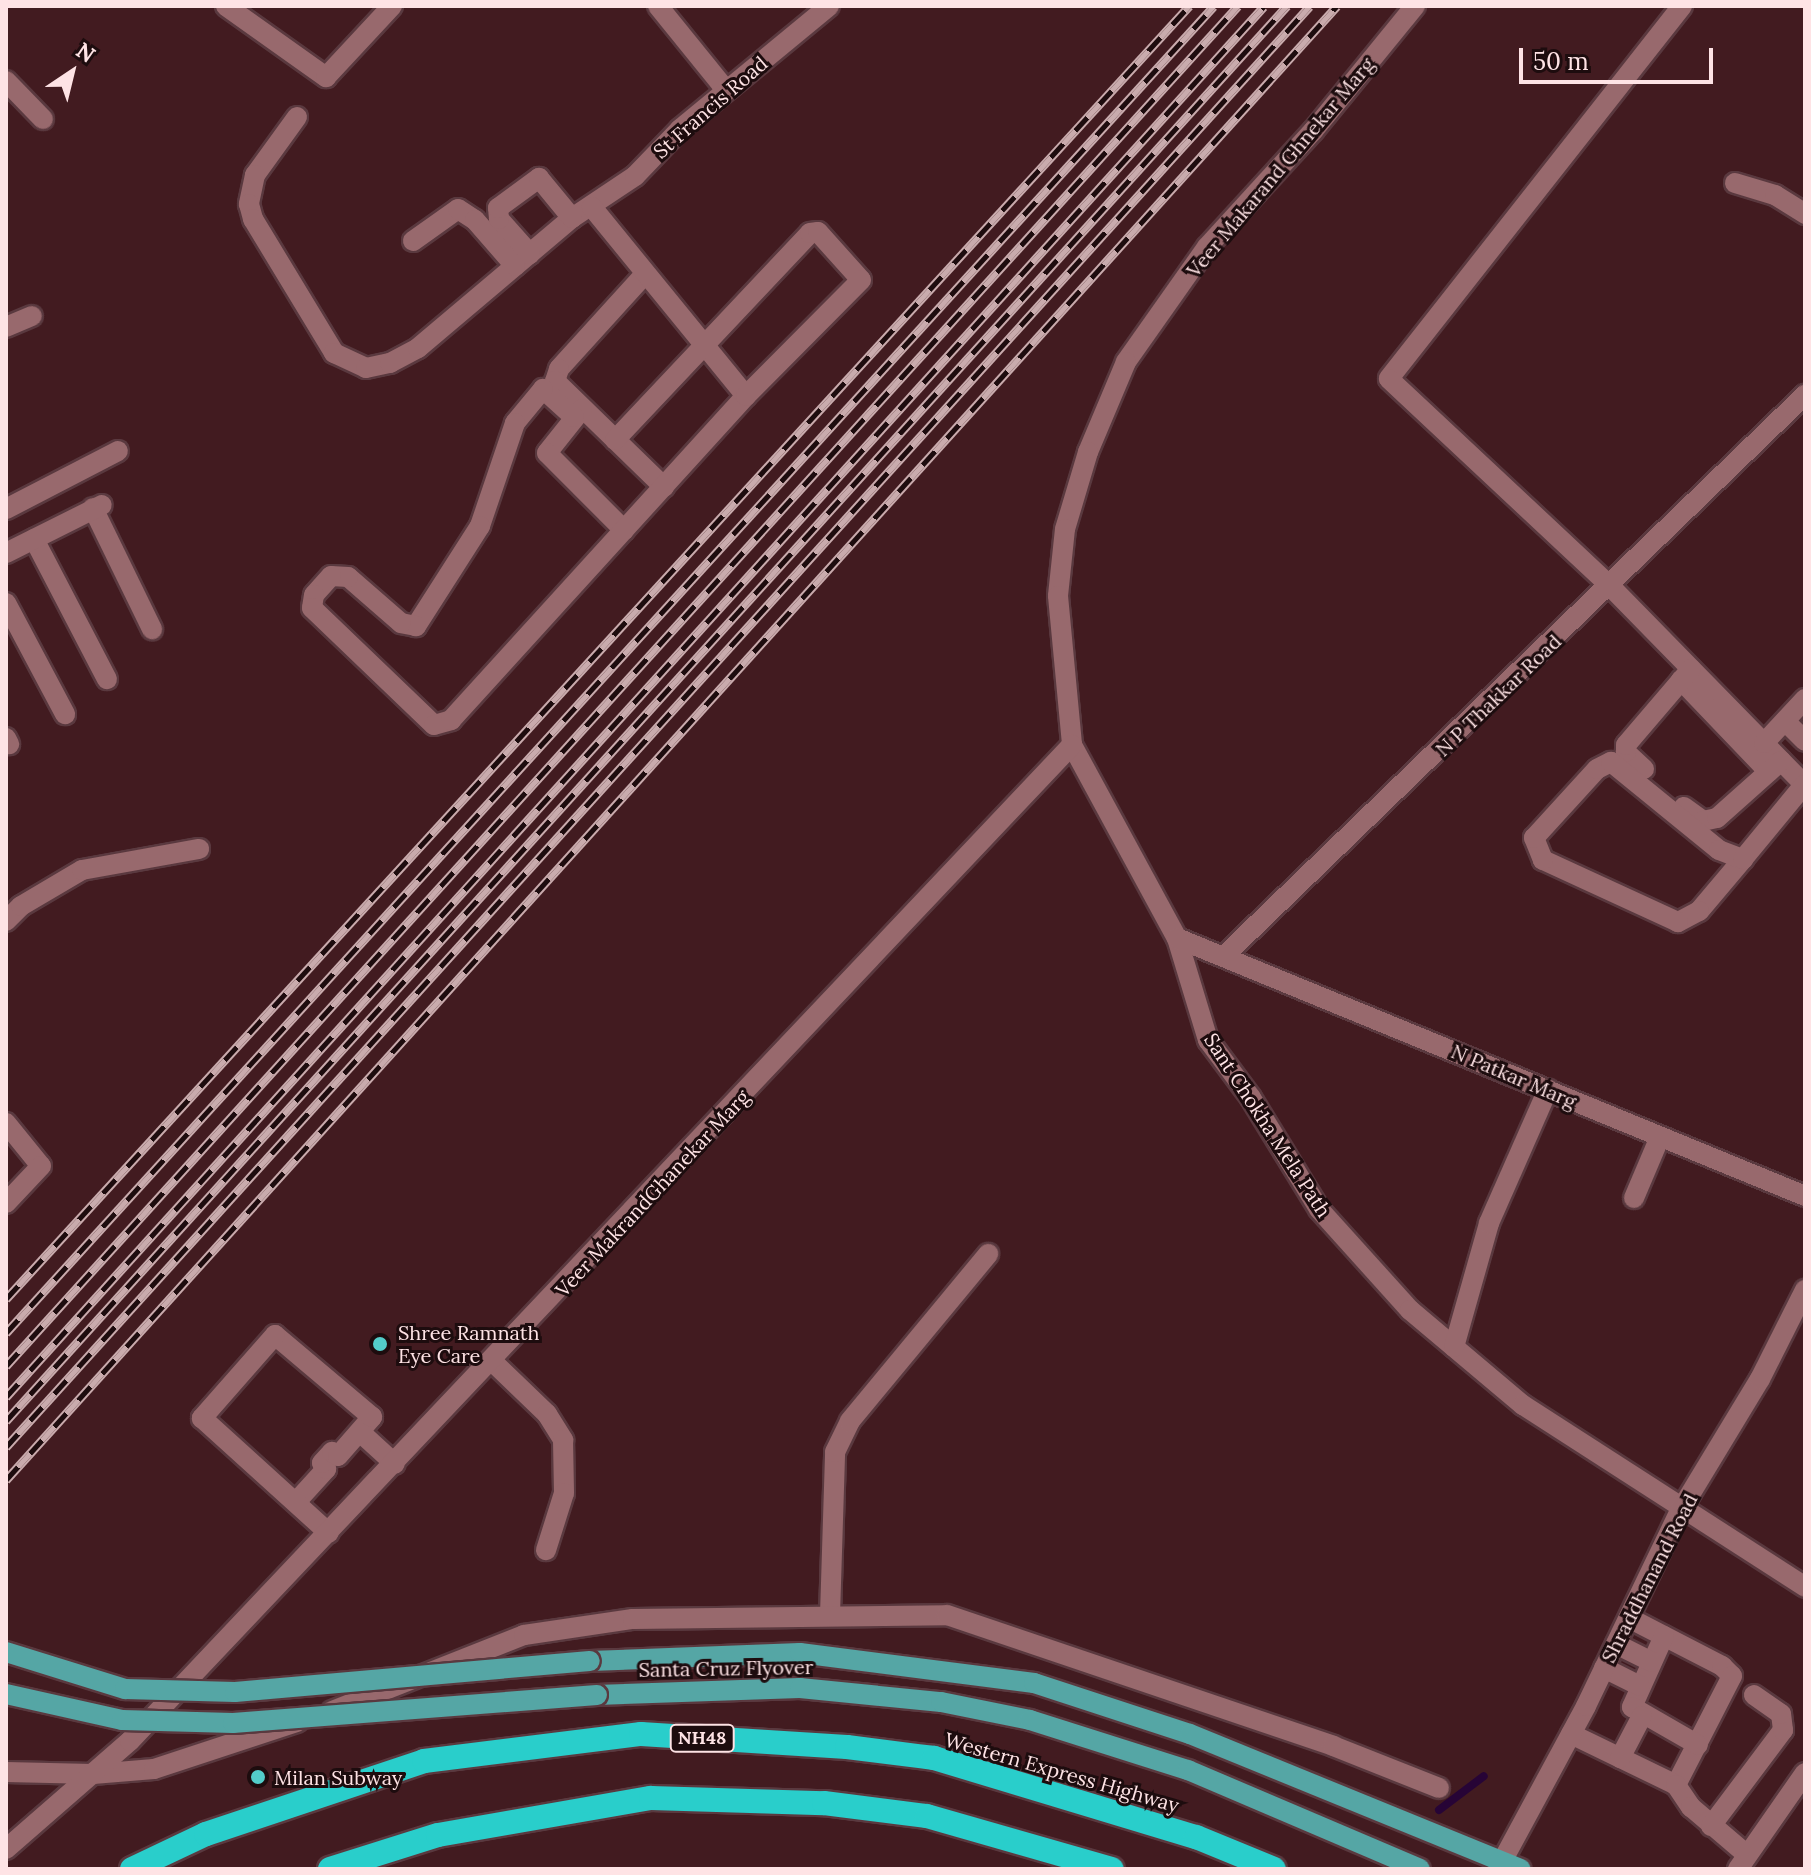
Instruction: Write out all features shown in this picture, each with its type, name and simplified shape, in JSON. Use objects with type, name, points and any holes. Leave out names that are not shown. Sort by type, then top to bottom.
[{"type":"highway","name":"Western Express Highway","points":[[132,1869],[206,1834],[424,1761],[641,1734],[847,1747],[934,1758],[1196,1837],[1274,1869]]},
{"type":"highway","points":[[330,1869],[438,1835],[651,1798],[824,1803],[927,1816],[1112,1869]]},
{"type":"main road","points":[[6,1652],[125,1689],[235,1692],[590,1661],[800,1653],[1034,1683],[1190,1734],[1507,1866]]},
{"type":"main road","name":"Santa Cruz Flyover","points":[[6,1694],[122,1720],[233,1723],[597,1695],[800,1688],[941,1702],[1030,1720],[1188,1770],[1420,1869]]},
{"type":"street","points":[[226,6],[326,77],[392,6]]},
{"type":"street","points":[[658,6],[726,90]]},
{"type":"street","name":"St Francis Road","points":[[297,117],[255,175],[249,204],[334,353],[366,368],[390,363],[418,348],[572,218],[635,176],[726,90],[829,6]]},
{"type":"street","name":"Veer Makarand Ghnekar Marg","points":[[1072,745],[1058,596],[1065,529],[1088,452],[1126,362],[1207,247],[1313,131],[1415,6]]},
{"type":"street","points":[[1682,6],[1389,379],[1611,587],[1686,674],[1775,767],[1805,785],[1743,859],[1699,911],[1678,922],[1543,860],[1534,838],[1597,769],[1611,762],[1719,850],[1743,859]]},
{"type":"street","points":[[6,81],[43,119]]},
{"type":"street","points":[[522,260],[497,211],[533,178],[543,181],[572,218]]},
{"type":"street","points":[[1735,183],[1775,195],[1805,214]]},
{"type":"street","points":[[592,207],[746,396]]},
{"type":"street","points":[[413,241],[458,209],[522,260]]},
{"type":"street","points":[[615,440],[814,231],[859,276],[860,283],[746,396],[664,487],[441,726],[429,723],[312,608],[314,595],[337,575],[348,577],[401,623],[416,626],[480,526],[515,423],[543,389],[615,440],[664,487]]},
{"type":"street","points":[[578,413],[558,386],[556,375],[645,274]]},
{"type":"street","points":[[6,327],[32,316]]},
{"type":"street","name":"N P Thakkar Road","points":[[1224,956],[1611,587],[1805,395]]},
{"type":"street","points":[[578,413],[552,442],[549,457],[624,530]]},
{"type":"street","points":[[6,509],[118,451]]},
{"type":"street","points":[[6,553],[98,507],[152,629]]},
{"type":"street","points":[[34,539],[107,679]]},
{"type":"street","points":[[6,603],[65,714]]},
{"type":"street","points":[[1686,674],[1630,739],[1626,752],[1703,821],[1717,818],[1775,767]]},
{"type":"street","points":[[1764,743],[1805,699]]},
{"type":"street","points":[[1785,721],[1805,741]]},
{"type":"street","points":[[1732,722],[1764,743],[1775,767]]},
{"type":"street","name":"Sant Chokha Mela Path","points":[[1072,745],[1177,938],[1208,1040],[1251,1098],[1319,1209],[1410,1310],[1523,1405],[1680,1511],[1805,1587]]},
{"type":"street","name":"Veer MakrandGhanekar Marg","points":[[6,1849],[130,1741],[493,1362],[1072,745]]},
{"type":"street","points":[[6,921],[21,906],[82,870],[199,849]]},
{"type":"street","points":[[1177,938],[1224,956]]},
{"type":"street","name":"N Patkar Marg","points":[[1224,956],[1548,1089],[1659,1139],[1805,1196]]},
{"type":"street","points":[[1454,1347],[1489,1223],[1548,1089]]},
{"type":"street","points":[[6,1123],[41,1166],[6,1202]]},
{"type":"street","points":[[1634,1198],[1659,1139]]},
{"type":"street","points":[[830,1615],[835,1452],[850,1421],[988,1254]]},
{"type":"street","name":"Shraddhanand Road","points":[[1507,1866],[1680,1511],[1760,1379],[1805,1290]]},
{"type":"street","points":[[296,1502],[326,1469],[322,1463],[332,1452],[338,1456],[371,1416],[283,1337],[273,1336],[202,1418],[329,1533]]},
{"type":"street","points":[[493,1362],[547,1414],[563,1440],[564,1493],[546,1550]]},
{"type":"street","points":[[360,1432],[395,1464]]},
{"type":"street","points":[[6,1772],[93,1774],[154,1769],[391,1692],[524,1635],[633,1619],[947,1615],[1333,1746],[1439,1788]]},
{"type":"street","points":[[1629,1618],[1722,1666],[1732,1676],[1676,1785]]},
{"type":"street","points":[[1664,1636],[1632,1707],[1642,1716],[1698,1745]]},
{"type":"street","points":[[1616,1644],[1652,1662]]},
{"type":"street","points":[[1604,1668],[1640,1686]]},
{"type":"street","points":[[1711,1826],[1783,1730],[1781,1714],[1754,1695]]},
{"type":"street","points":[[1620,1758],[1642,1716]]},
{"type":"street","points":[[1571,1734],[1676,1785],[1742,1862],[1805,1773]]},
{"type":"waterway","points":[[1439,1810],[1484,1776]]},
{"type":"railway","points":[[6,1299],[1189,6]]},
{"type":"railway","points":[[6,1333],[1214,6]]},
{"type":"railway","points":[[6,1366],[1238,6]]},
{"type":"railway","points":[[6,1397],[1264,6]]},
{"type":"railway","points":[[6,1421],[1287,6]]},
{"type":"railway","points":[[6,1447],[1310,6]]},
{"type":"railway","points":[[6,1480],[1337,6]]},
{"type":"place","name":"Shree Ramnath Eye Care","points":[[380,1344]]},
{"type":"place","name":"Milan Subway","points":[[258,1777]]}]
